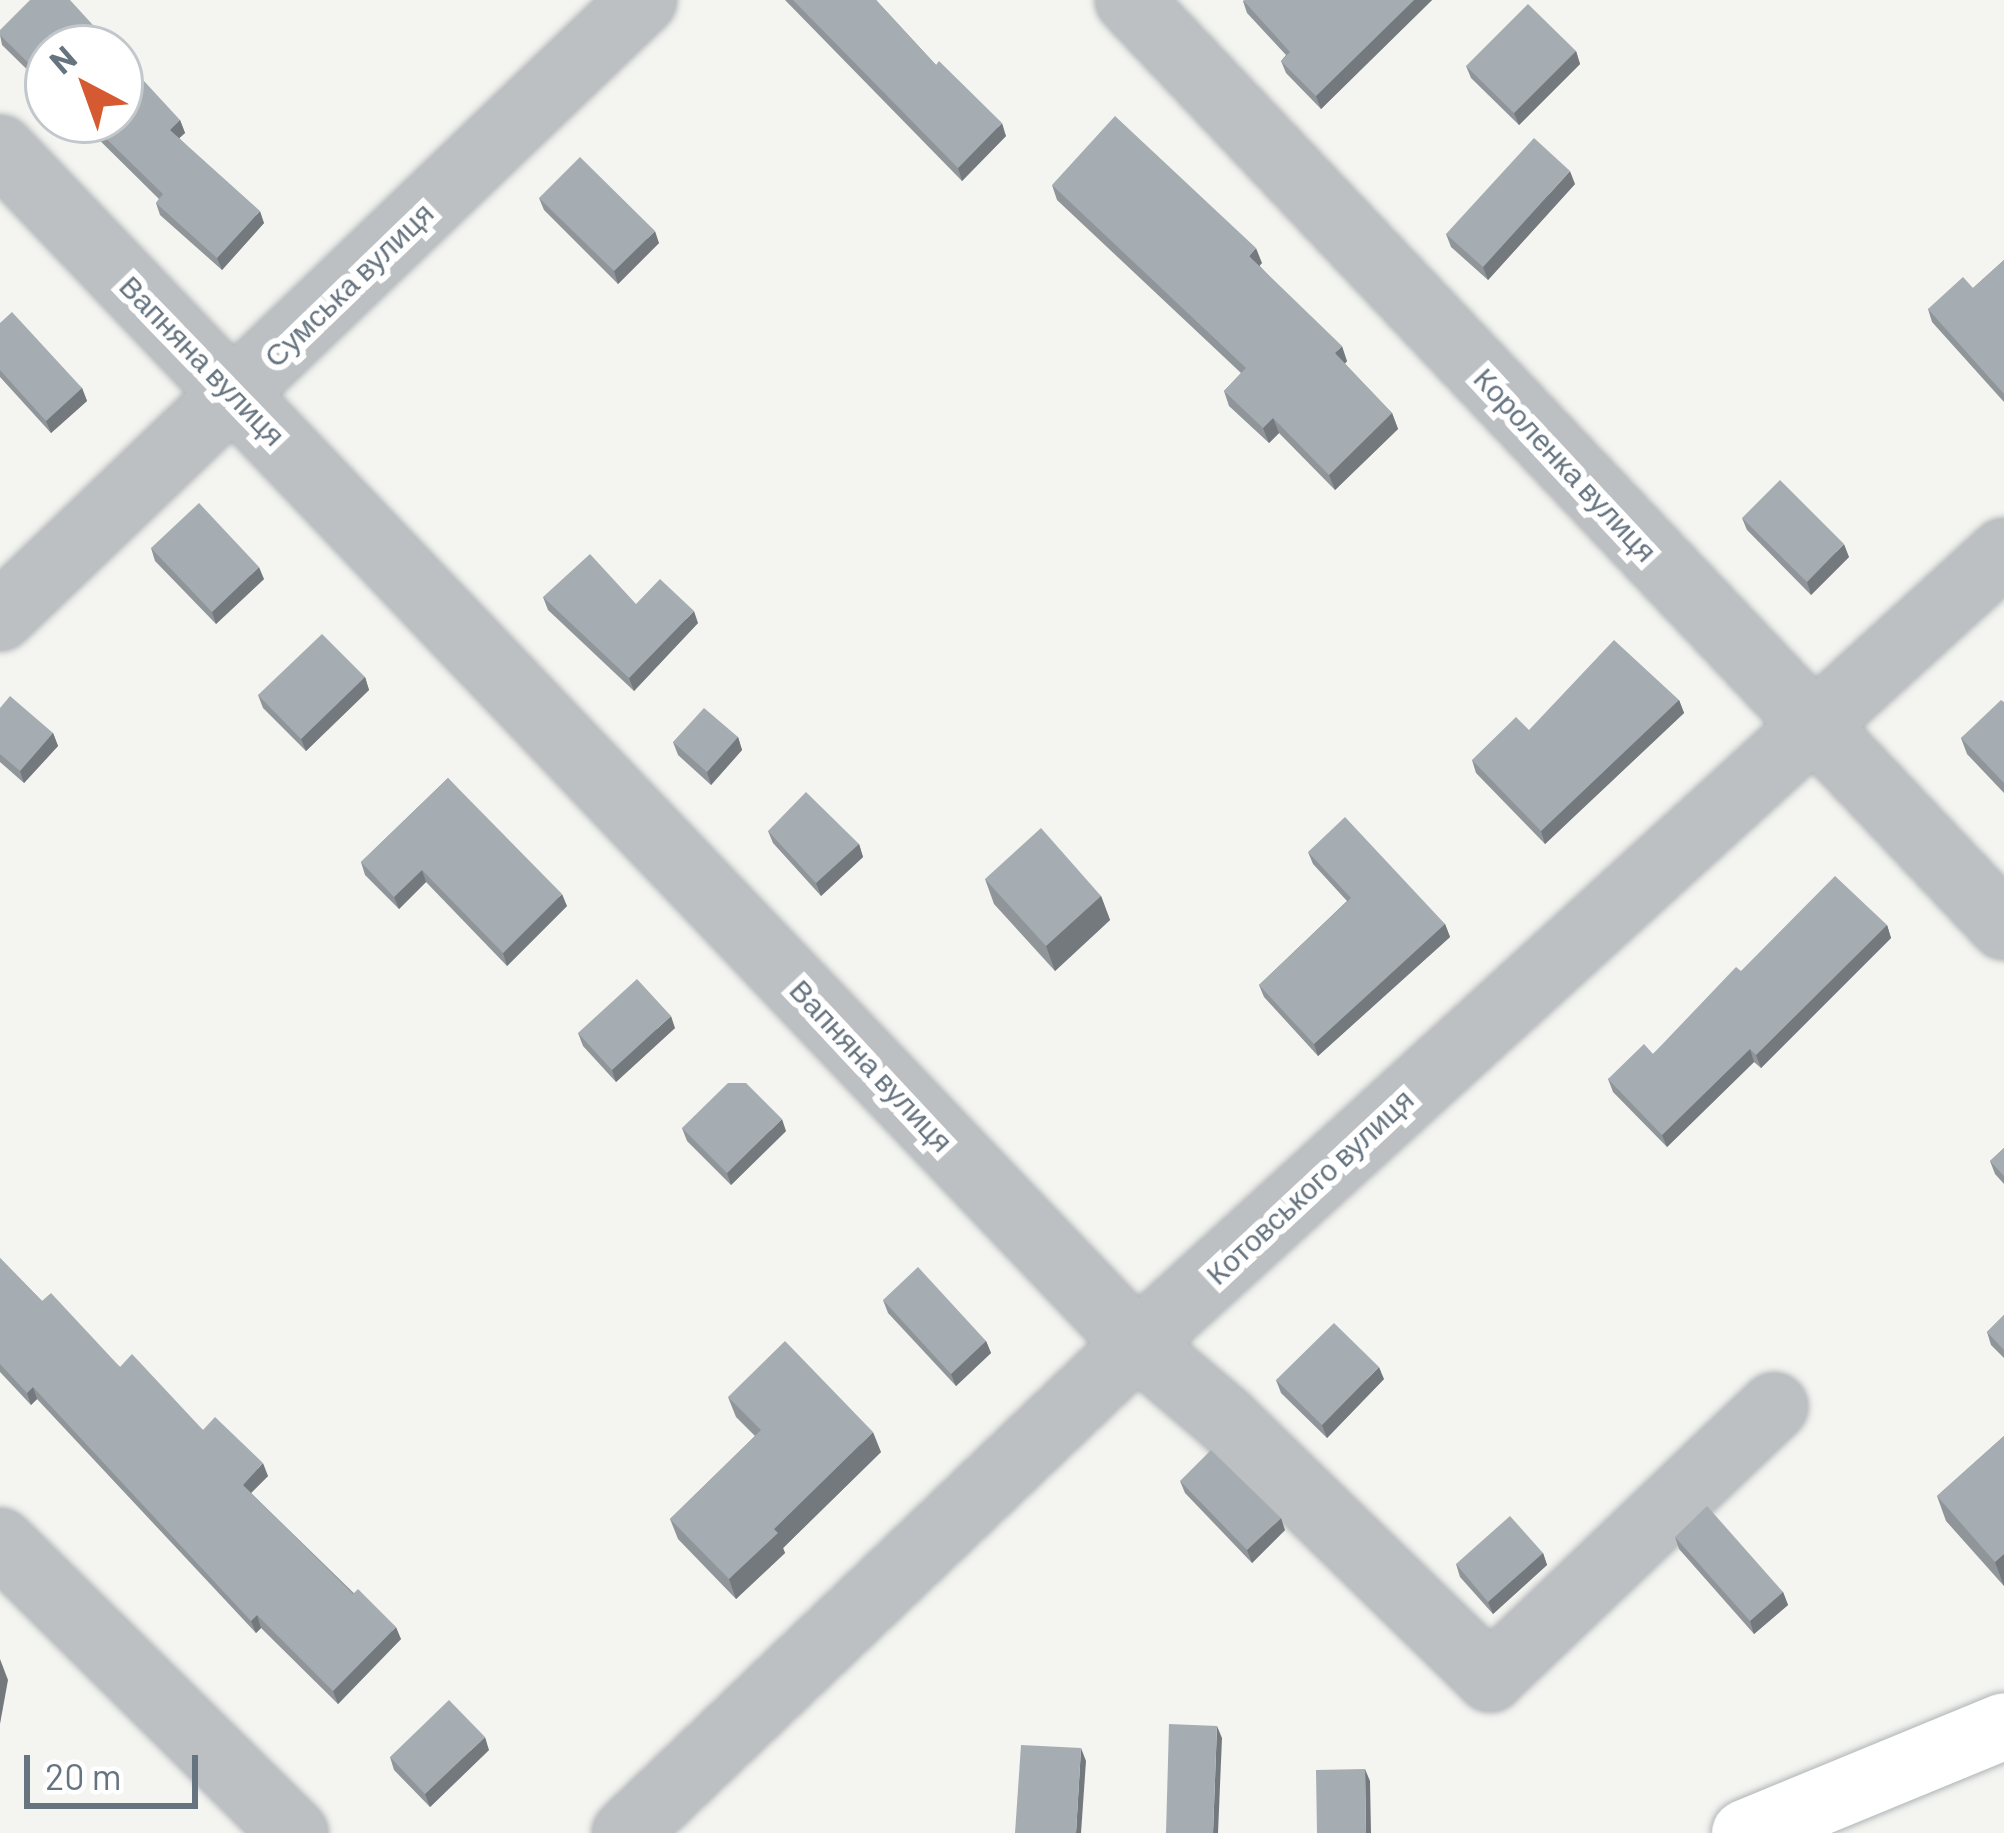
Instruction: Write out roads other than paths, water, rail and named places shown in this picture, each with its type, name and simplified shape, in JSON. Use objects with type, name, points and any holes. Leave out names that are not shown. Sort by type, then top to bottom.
[{"type":"main road","points":[[1745,1833],[2004,1726]]},
{"type":"street","name":"Сумська вулиця","points":[[0,617],[644,0]]},
{"type":"street","name":"Короленка вулиця","points":[[1130,0],[2004,926]]},
{"type":"street","name":"Вапняна вулиця","points":[[0,149],[1137,1344],[1225,1418],[1490,1678],[1774,1407]]},
{"type":"street","name":"Котовського вулиця","points":[[626,1833],[1137,1344],[2004,552]]},
{"type":"street","points":[[0,1542],[294,1833]]}]
